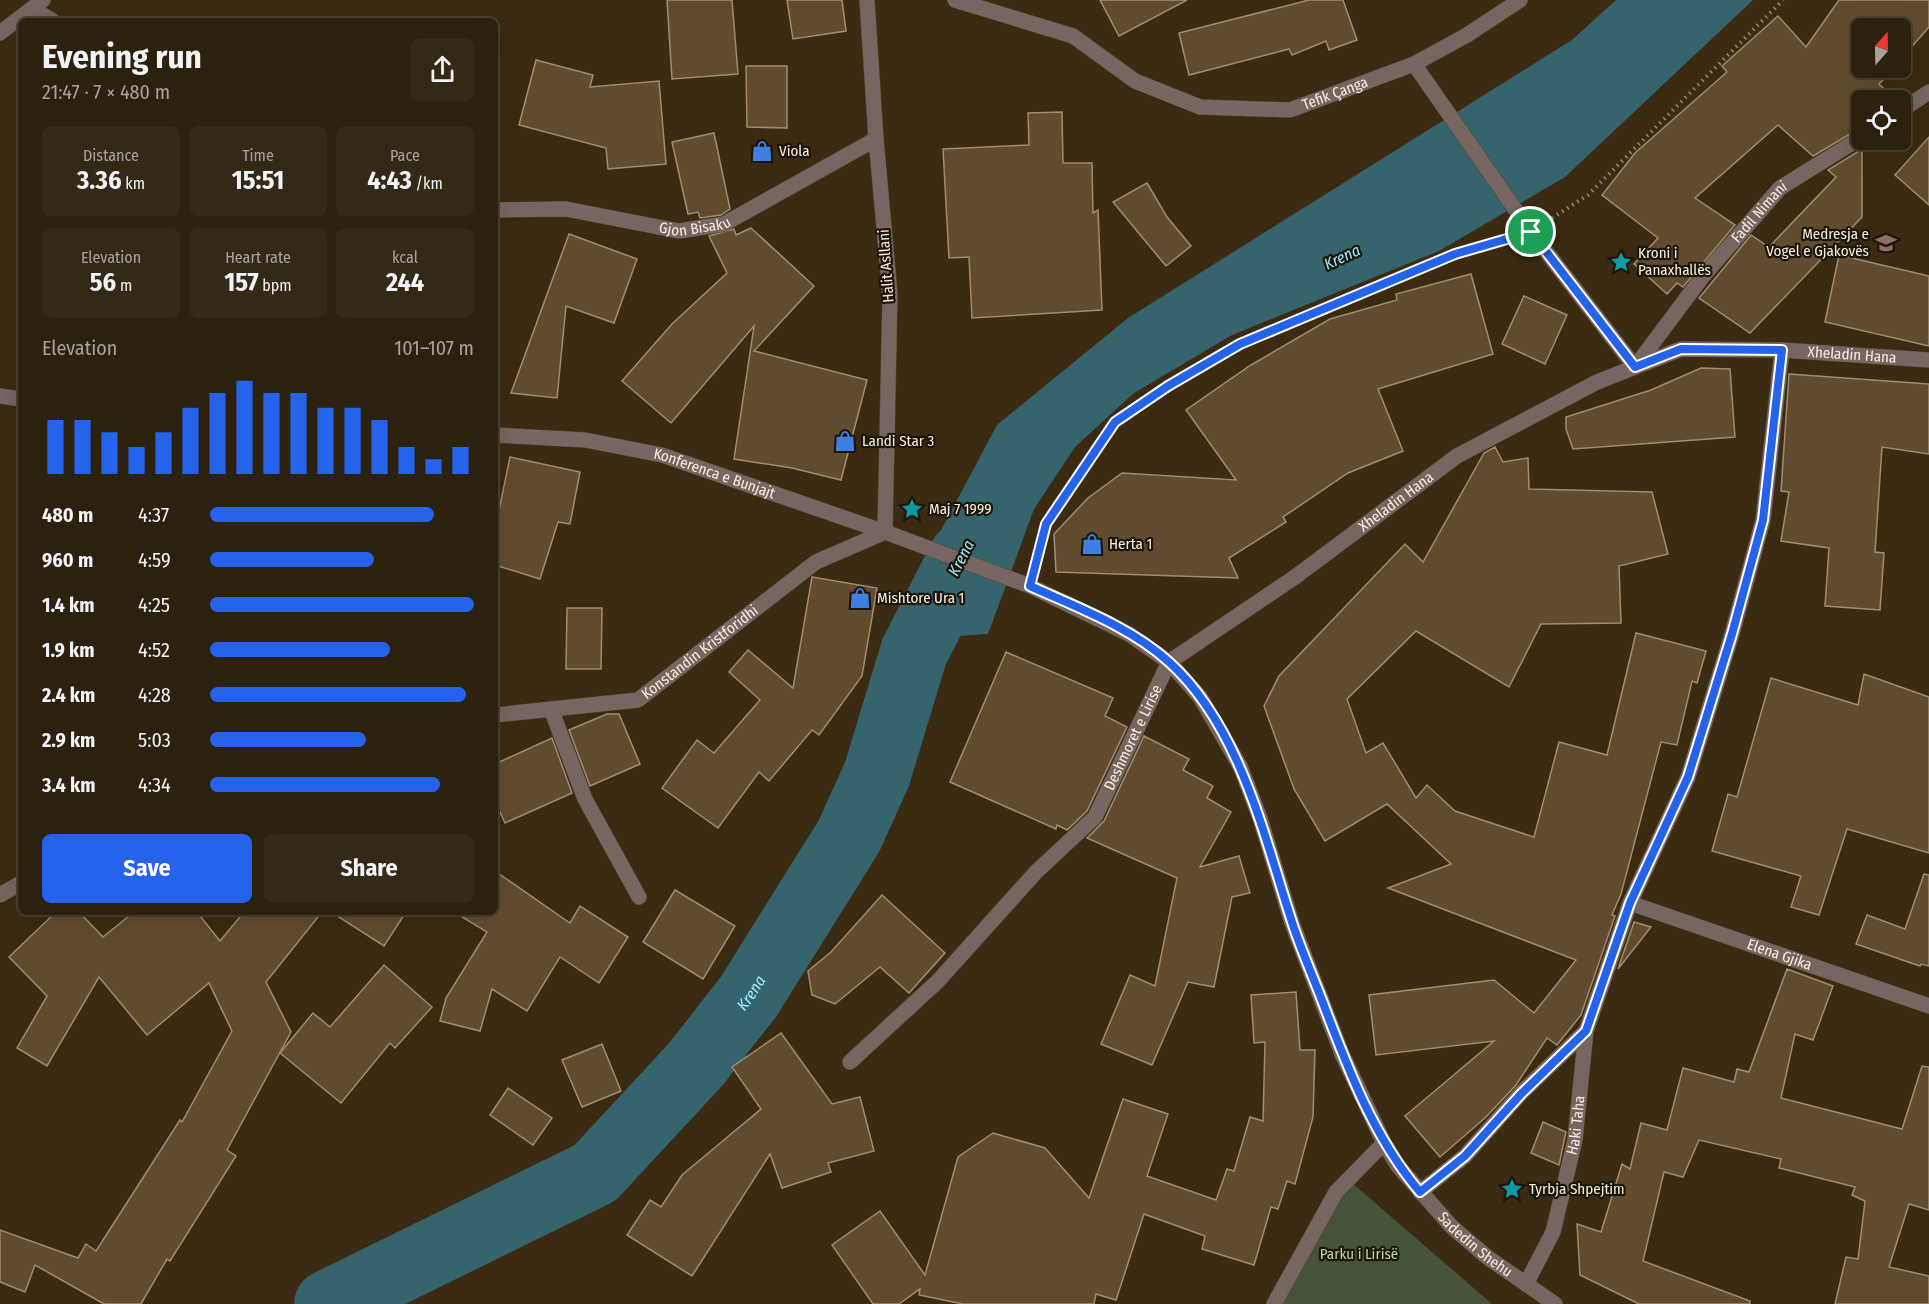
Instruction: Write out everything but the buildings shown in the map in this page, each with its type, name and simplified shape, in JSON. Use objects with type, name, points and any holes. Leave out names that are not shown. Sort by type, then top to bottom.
[{"type":"street","name":"Halit Asllani","points":[[867,0],[876,139],[890,294],[885,532]]},
{"type":"street","name":"Tefik Çanga","points":[[955,0],[1073,36],[1135,81],[1200,107],[1290,110],[1414,64],[1467,35],[1520,0]]},
{"type":"street","points":[[20,18],[38,4],[50,18]]},
{"type":"street","points":[[0,33],[18,19]]},
{"type":"street","points":[[1414,64],[1531,232],[1635,367]]},
{"type":"street","points":[[1911,104],[1929,92]]},
{"type":"street","name":"Gjon Bisaku","points":[[498,210],[566,210],[679,231],[724,224],[876,139]]},
{"type":"street","name":"Fadil Nimani","points":[[1635,367],[1703,276],[1780,188],[1851,144]]},
{"type":"street","name":"Xheladin Hana","points":[[1169,662],[1295,578],[1457,456],[1597,382],[1681,349],[1782,350],[1929,360]]},
{"type":"street","name":"Haki Taha","points":[[1526,1284],[1553,1232],[1572,1151],[1586,1031],[1630,903],[1688,777],[1732,634],[1763,520],[1782,350]]},
{"type":"street","points":[[0,396],[18,399]]},
{"type":"street","name":"Konferenca e Bunjajt","points":[[498,435],[585,440],[662,455],[885,532],[1026,585],[1129,634],[1169,662]]},
{"type":"street","name":"Konstandin Kristforidhi","points":[[498,715],[638,700],[816,562],[885,532]]},
{"type":"street","name":"Deshmoret e Lirise","points":[[850,1062],[938,981],[1036,872],[1095,817],[1169,662],[1200,697],[1240,766],[1267,839],[1292,923],[1338,1043],[1384,1143]]},
{"type":"street","points":[[551,710],[585,799],[639,897]]},
{"type":"street","points":[[0,895],[18,885]]},
{"type":"street","name":"Elena Gjika","points":[[1630,903],[1929,1006]]},
{"type":"street","name":"Haki Taha","points":[[1420,1192],[1465,1156],[1521,1094],[1586,1031]]},
{"type":"street","points":[[1274,1304],[1336,1192],[1384,1143]]},
{"type":"street","name":"Sadedin Shehu","points":[[1384,1143],[1398,1166],[1452,1227],[1486,1257],[1555,1304]]},
{"type":"path","points":[[1026,585],[1046,524],[1115,422],[1168,386],[1240,344],[1455,254],[1531,232],[1588,195],[1783,0]]},
{"type":"green space","name":"Parku i Lirisë","points":[[1344,1176],[1492,1304],[1275,1304]]},
{"type":"water","points":[[1616,0],[1753,0],[1565,177],[1439,251],[1232,335],[1134,393],[1075,447],[1034,509],[988,634],[882,641],[997,425],[1128,318],[1572,40]]},
{"type":"waterway","name":"Krena","points":[[328,1304],[595,1173],[696,1064],[749,996],[849,836],[877,774],[914,652],[963,556]]},
{"type":"place","name":"Viola","points":[[762,151]]},
{"type":"place","name":"Medresja e Vogel e Gjakovës","points":[[1886,243]]},
{"type":"place","name":"Kroni i Panaxhallës","points":[[1621,262]]},
{"type":"place","name":"Landi Star 3","points":[[845,441]]},
{"type":"place","name":"Maj 7 1999","points":[[912,509]]},
{"type":"place","name":"Herta 1","points":[[1092,544]]},
{"type":"place","name":"Mishtore Ura 1","points":[[860,598]]},
{"type":"place","name":"Tyrbja Shpejtim","points":[[1512,1189]]},
{"type":"route","points":[[1531,232],[1635,367],[1681,349],[1782,350],[1763,520],[1732,634],[1688,777],[1630,903],[1586,1031],[1521,1094],[1465,1156],[1420,1192],[1398,1166],[1384,1143],[1342,1054],[1292,923],[1278,871],[1240,766],[1200,697],[1169,662],[1129,634],[1030,586],[1046,524],[1115,422],[1168,386],[1240,344],[1455,254],[1531,232]]}]
